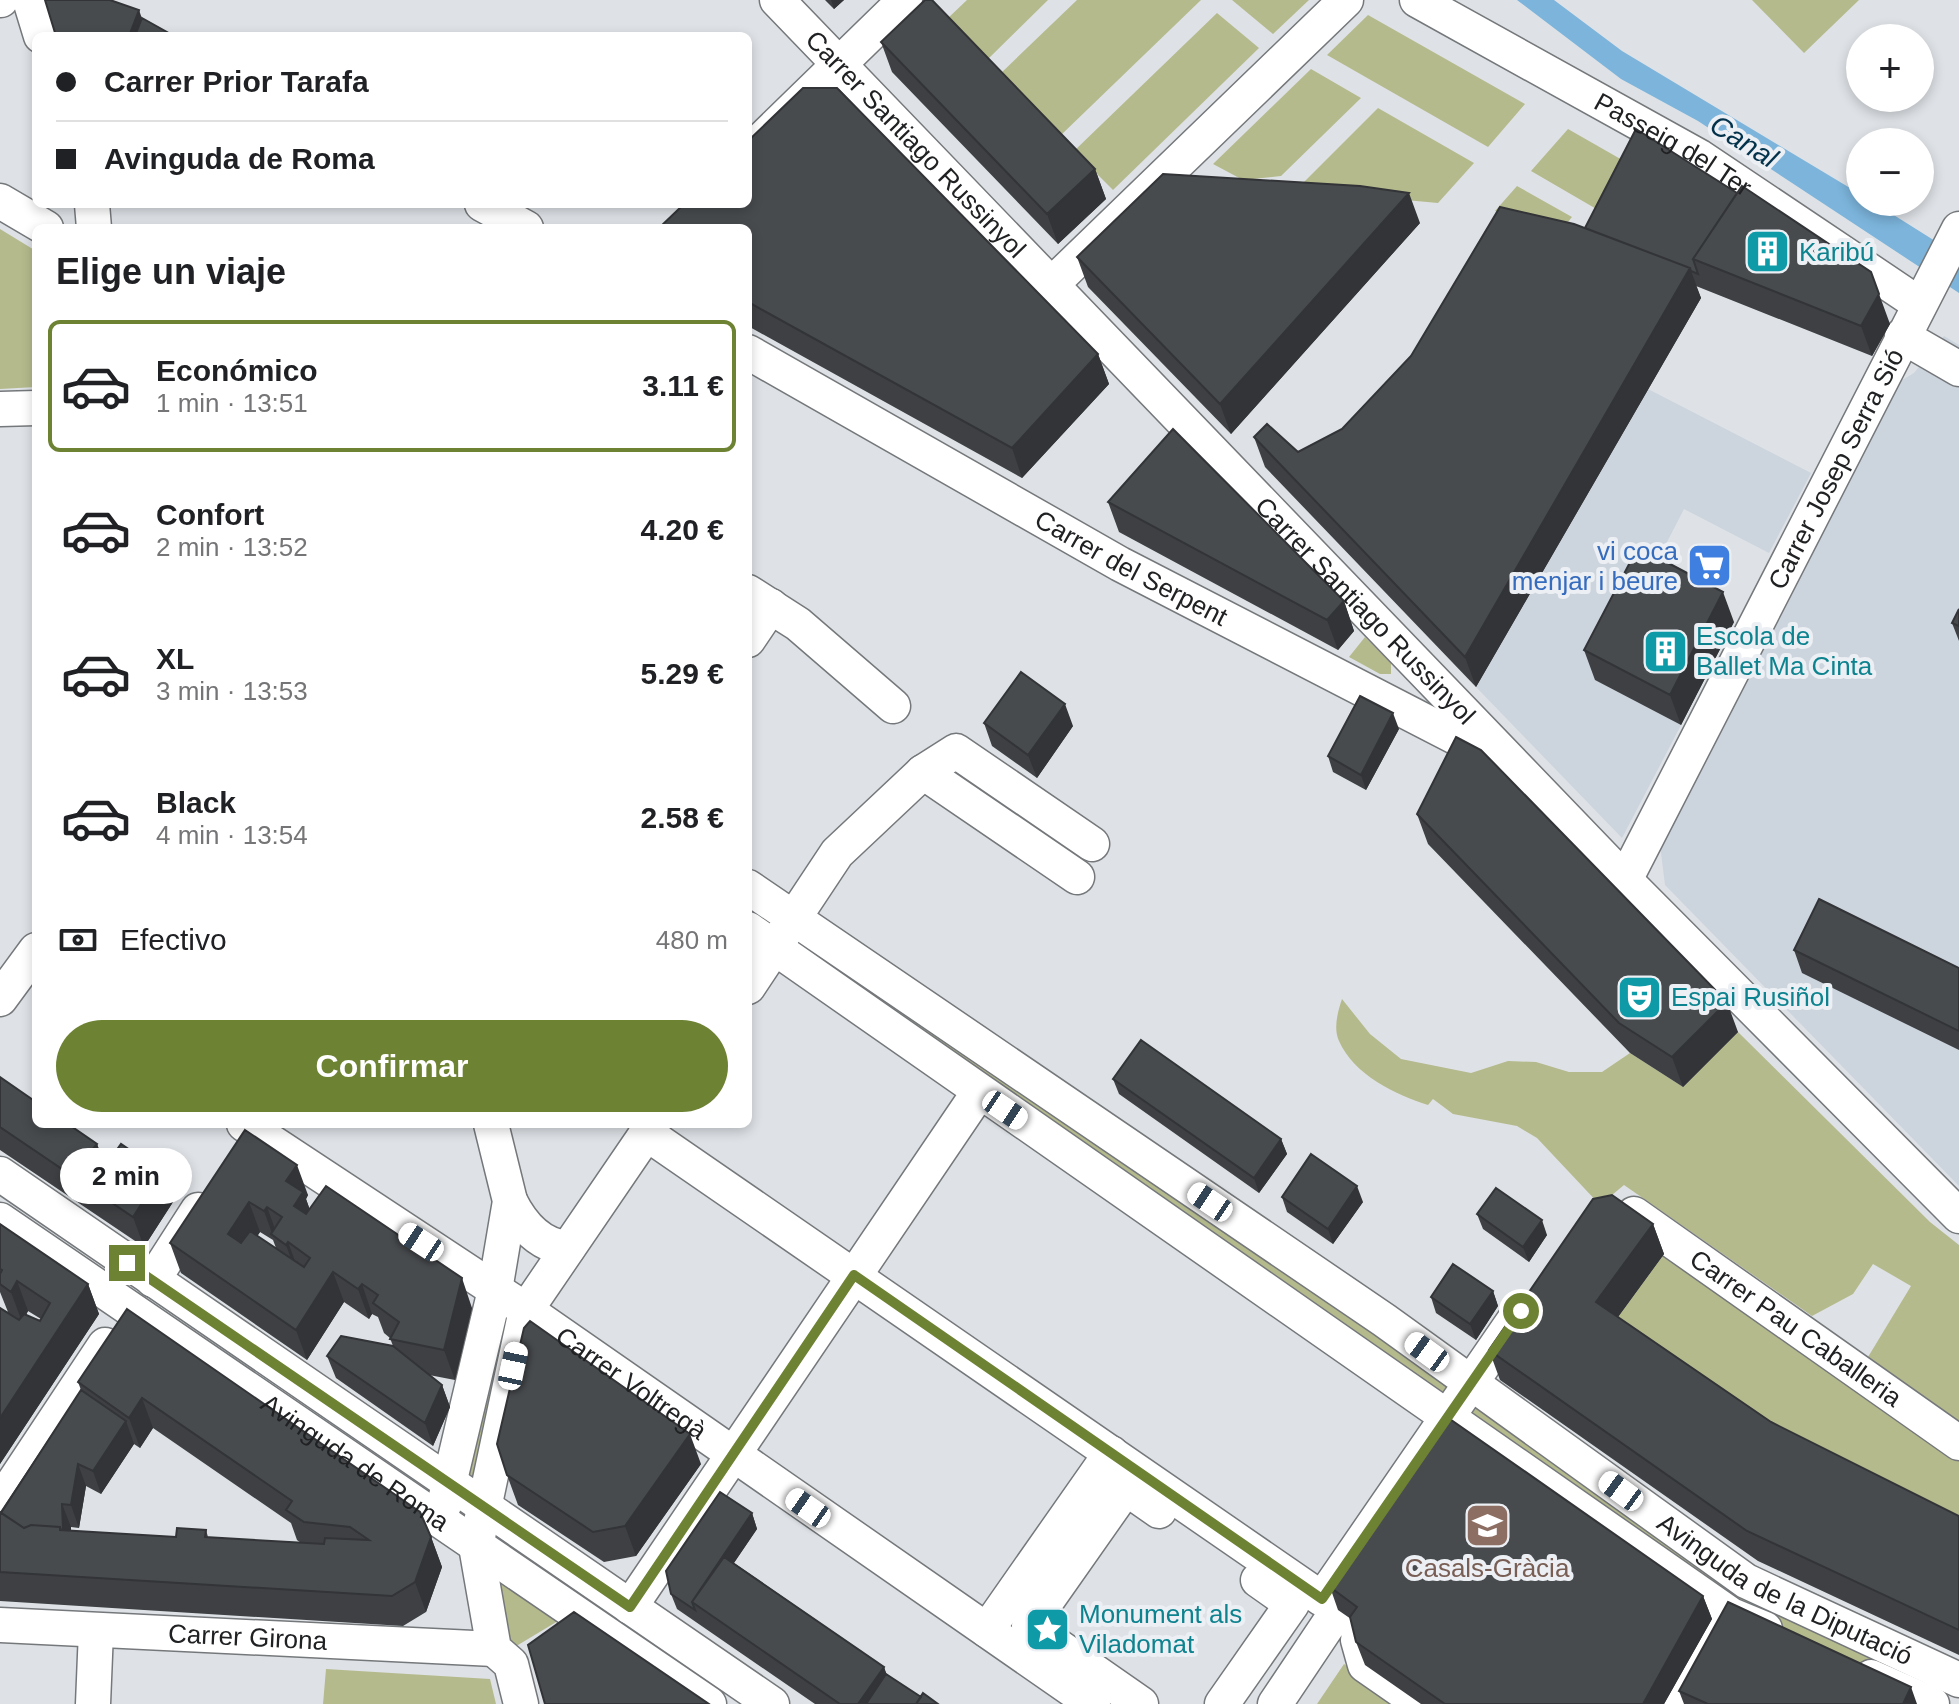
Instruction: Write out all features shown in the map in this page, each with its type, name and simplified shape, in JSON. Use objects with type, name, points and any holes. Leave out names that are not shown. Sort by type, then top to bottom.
[{"type":"street","points":[[30,0],[40,32]]},
{"type":"street","name":"Carrer Santiago Russinyol","points":[[777,0],[1625,880],[1959,1216]]},
{"type":"street","points":[[752,149],[905,0]]},
{"type":"street","points":[[1051,285],[1346,0]]},
{"type":"street","name":"Passeig del Ter","points":[[1417,0],[1700,157],[1926,290]]},
{"type":"street","points":[[0,201],[39,224]]},
{"type":"street","points":[[489,208],[519,224]]},
{"type":"street","name":"Carrer Josep Serra Sió","points":[[1625,880],[1959,229]]},
{"type":"street","points":[[1902,336],[1959,369]]},
{"type":"street","name":"Carrer del Serpent","points":[[752,354],[1120,564],[1520,771]]},
{"type":"street","points":[[0,409],[32,408]]},
{"type":"street","points":[[752,625],[759,599],[798,624],[893,706]]},
{"type":"street","points":[[752,973],[762,938],[792,917],[837,853],[923,772],[956,751],[1092,844]]},
{"type":"street","points":[[923,772],[1077,877]]},
{"type":"street","name":"Avinguda de la Diputació","points":[[752,890],[1384,1320],[1746,1581],[1950,1687]]},
{"type":"street","name":"Avinguda de la Diputació","points":[[762,938],[979,1092],[1448,1414],[1728,1620],[1789,1640]]},
{"type":"street","points":[[0,999],[23,965]]},
{"type":"street","points":[[630,1607],[979,1092]]},
{"type":"street","points":[[492,1128],[510,1201],[531,1232],[554,1247],[568,1248]]},
{"type":"street","points":[[521,1704],[537,1643],[476,1546],[526,1310],[650,1129],[854,1275],[1322,1599]]},
{"type":"street","points":[[153,1280],[240,1142]]},
{"type":"street","name":"Carrer Voltregà","points":[[240,1142],[526,1310],[1093,1704]]},
{"type":"street","name":"Avinguda de Roma","points":[[0,1174],[772,1704]]},
{"type":"street","points":[[440,1521],[495,1290],[510,1201]]},
{"type":"street","name":"Carrer Pau Caballeria","points":[[1634,1214],[1959,1443]]},
{"type":"street","name":"Avinguda de Roma","points":[[0,1220],[476,1546],[537,1643],[709,1704]]},
{"type":"street","points":[[1250,1704],[1534,1292]]},
{"type":"street","points":[[0,1503],[130,1308]]},
{"type":"street","points":[[987,1630],[1111,1453]]},
{"type":"street","points":[[1141,1704],[1029,1626],[1126,1488],[1292,1604],[1222,1704]]},
{"type":"street","points":[[1275,1704],[1338,1610],[1365,1630],[1358,1640],[1365,1665],[1421,1704]]},
{"type":"street","points":[[1664,1704],[1712,1619],[1728,1620],[1739,1632],[1699,1704]]},
{"type":"street","points":[[1681,1704],[1728,1620]]},
{"type":"street","name":"Carrer Girona","points":[[0,1625],[96,1631],[537,1643]]},
{"type":"street","points":[[93,1704],[96,1631]]},
{"type":"street","name":"Avinguda de la Diputació","points":[[1846,1666],[1932,1704]]},
{"type":"shaded area","points":[[1944,336],[1959,345],[1959,1186],[1665,885],[1660,845],[1897,383],[1914,373]]},
{"type":"shaded area","points":[[1648,389],[1811,473],[1769,553],[1684,509],[1596,680],[1681,725],[1622,838],[1476,687]]},
{"type":"green space","points":[[967,0],[1048,0],[987,60],[947,19]]},
{"type":"green space","points":[[1077,0],[1201,0],[1060,136],[1000,74]]},
{"type":"green space","points":[[1232,0],[1309,0],[1273,34]]},
{"type":"green space","points":[[1752,0],[1859,0],[1804,53]]},
{"type":"green space","points":[[1217,13],[1259,48],[1113,190],[1074,151]]},
{"type":"green space","points":[[1368,15],[1525,104],[1488,147],[1327,55]]},
{"type":"green space","points":[[1311,69],[1361,98],[1281,176],[1243,180],[1213,164]]},
{"type":"green space","points":[[1378,108],[1474,163],[1438,203],[1296,190]]},
{"type":"green space","points":[[1568,129],[1631,165],[1605,214],[1531,171]]},
{"type":"green space","points":[[1517,186],[1572,217],[1563,228],[1495,211]]},
{"type":"green space","points":[[0,229],[32,249],[32,387],[0,389]]},
{"type":"green space","points":[[1365,637],[1391,663],[1391,674],[1380,674],[1349,657]]},
{"type":"green space","points":[[795,931],[1457,1384],[1444,1403],[786,945]]},
{"type":"green space","points":[[1342,999],[1370,1034],[1401,1059],[1471,1073],[1508,1061],[1536,1062],[1569,1072],[1602,1072],[1630,1053],[1683,1087],[1738,1032],[1930,1222],[1959,1245],[1959,1422],[1868,1357],[1911,1286],[1873,1264],[1853,1294],[1812,1316],[1624,1185],[1600,1205],[1537,1138],[1517,1126],[1453,1114],[1433,1099],[1428,1105],[1403,1096],[1365,1074],[1346,1053],[1337,1036],[1336,1025]]},
{"type":"green space","points":[[1664,1254],[1959,1461],[1959,1543],[1607,1332]]},
{"type":"green space","points":[[501,1318],[511,1325],[475,1491],[461,1482]]},
{"type":"green space","points":[[1475,1397],[1943,1682],[1934,1697],[1735,1606],[1463,1414]]},
{"type":"green space","points":[[490,1557],[568,1615],[513,1648],[502,1643]]},
{"type":"green space","points":[[1344,1664],[1401,1704],[1317,1704]]},
{"type":"green space","points":[[326,1669],[490,1679],[496,1704],[323,1704]]},
{"type":"water","name":"Canal","points":[[1517,0],[1554,0],[1622,51],[1846,186],[1846,216],[1895,216],[1959,256],[1959,293],[1698,121],[1621,79]]},
{"type":"building","points":[[45,0],[110,0],[139,10],[131,32],[55,32]]},
{"type":"building","points":[[925,0],[932,0],[1095,169],[1047,214],[881,42]]},
{"type":"building","points":[[142,18],[167,32],[137,32]]},
{"type":"building","points":[[803,88],[837,88],[1098,354],[1012,448],[752,304],[752,224],[663,224],[680,208],[752,208],[752,137]]},
{"type":"building","points":[[1636,129],[1737,193],[1693,259],[1698,274],[1690,268],[1585,228]]},
{"type":"building","points":[[1163,174],[1360,186],[1409,193],[1220,404],[1077,257]]},
{"type":"building","points":[[1742,186],[1871,272],[1879,294],[1861,326],[1693,259]]},
{"type":"building","points":[[1500,207],[1574,224],[1690,268],[1465,657],[1254,437],[1267,424],[1298,452],[1342,429],[1411,356]]},
{"type":"building","points":[[1173,429],[1344,601],[1327,620],[1108,502]]},
{"type":"building","name":"Escola de Ballet Ma Cinta","points":[[1638,547],[1723,592],[1670,695],[1584,650]]},
{"type":"building","points":[[1959,609],[1959,626],[1952,623]]},
{"type":"building","points":[[1021,672],[1065,704],[1028,755],[984,723]]},
{"type":"building","points":[[1360,696],[1393,713],[1361,775],[1328,756]]},
{"type":"building","points":[[1456,737],[1481,750],[1727,1002],[1672,1057],[1619,1023],[1417,814]]},
{"type":"building","points":[[1819,899],[1959,968],[1959,1031],[1794,950]]},
{"type":"building","points":[[1141,1040],[1281,1139],[1254,1178],[1113,1079]]},
{"type":"building","points":[[0,1077],[32,1099],[32,1128],[74,1128],[97,1144],[86,1157],[104,1168],[121,1144],[162,1172],[133,1217],[0,1127]]},
{"type":"building","points":[[245,1130],[297,1165],[286,1181],[303,1192],[294,1206],[306,1214],[326,1186],[462,1278],[444,1350],[390,1339],[399,1322],[373,1303],[378,1295],[362,1284],[358,1289],[333,1272],[296,1330],[170,1243]],"holes":[[[249,1202],[264,1211],[267,1207],[282,1217],[271,1234],[310,1258],[304,1267],[250,1231],[241,1243],[228,1234]]]},
{"type":"building","points":[[1311,1154],[1357,1186],[1328,1229],[1282,1197]]},
{"type":"building","points":[[1496,1188],[1542,1220],[1523,1247],[1477,1214]]},
{"type":"building","points":[[1612,1195],[1653,1224],[1596,1302],[1771,1422],[1959,1516],[1959,1630],[1747,1531],[1489,1350],[1593,1199]]},
{"type":"building","points":[[0,1224],[88,1284],[0,1418],[0,1308],[19,1320],[24,1314],[40,1321],[50,1303],[17,1281],[11,1292],[0,1284]]},
{"type":"building","points":[[1453,1264],[1493,1291],[1470,1324],[1431,1297]]},
{"type":"building","points":[[127,1309],[420,1512],[431,1537],[415,1582],[392,1596],[0,1572],[0,1512],[24,1528],[31,1525],[60,1527],[60,1530],[176,1537],[177,1528],[206,1530],[205,1537],[324,1544],[325,1538],[369,1540],[350,1527],[304,1522],[286,1510],[292,1501],[142,1398],[129,1418],[78,1382]]},
{"type":"building","points":[[530,1321],[690,1434],[625,1526],[593,1532],[507,1475],[497,1444],[524,1328]]},
{"type":"building","points":[[341,1336],[393,1346],[442,1385],[425,1423],[327,1356]]},
{"type":"building","points":[[81,1390],[126,1421],[93,1471],[78,1464],[71,1505],[62,1504],[63,1530],[60,1527],[31,1525],[24,1528],[1,1513]]},
{"type":"building","name":"Casals-Gràcia","points":[[1447,1417],[1703,1596],[1643,1704],[1445,1704],[1356,1642],[1350,1617],[1357,1607],[1330,1587]]},
{"type":"building","points":[[720,1492],[752,1513],[692,1602],[695,1610],[671,1594],[666,1571]]},
{"type":"building","points":[[724,1557],[884,1667],[858,1704],[840,1704],[692,1602]]},
{"type":"building","points":[[1728,1602],[1911,1687],[1903,1704],[1708,1704],[1679,1691]]},
{"type":"building","points":[[574,1612],[709,1704],[545,1704],[528,1645]]},
{"type":"building","points":[[886,1674],[921,1697],[916,1704],[866,1704]]},
{"type":"building","points":[[923,1693],[938,1704],[916,1704]]},
{"type":"place","name":"Karibú","points":[[1768,252]]},
{"type":"place","name":"vi coca menjar i beure","points":[[1709,566]]},
{"type":"place","name":"Escola de Ballet Ma Cinta","points":[[1665,651]]},
{"type":"place","name":"Espai Rusiñol","points":[[1640,997]]},
{"type":"place","name":"Casals-Gràcia","points":[[1487,1525]]},
{"type":"place","name":"Monument als Viladomat","points":[[1048,1629]]},
{"type":"route","points":[[127,1263],[630,1607],[854,1275],[1322,1599],[1521,1311]]}]
